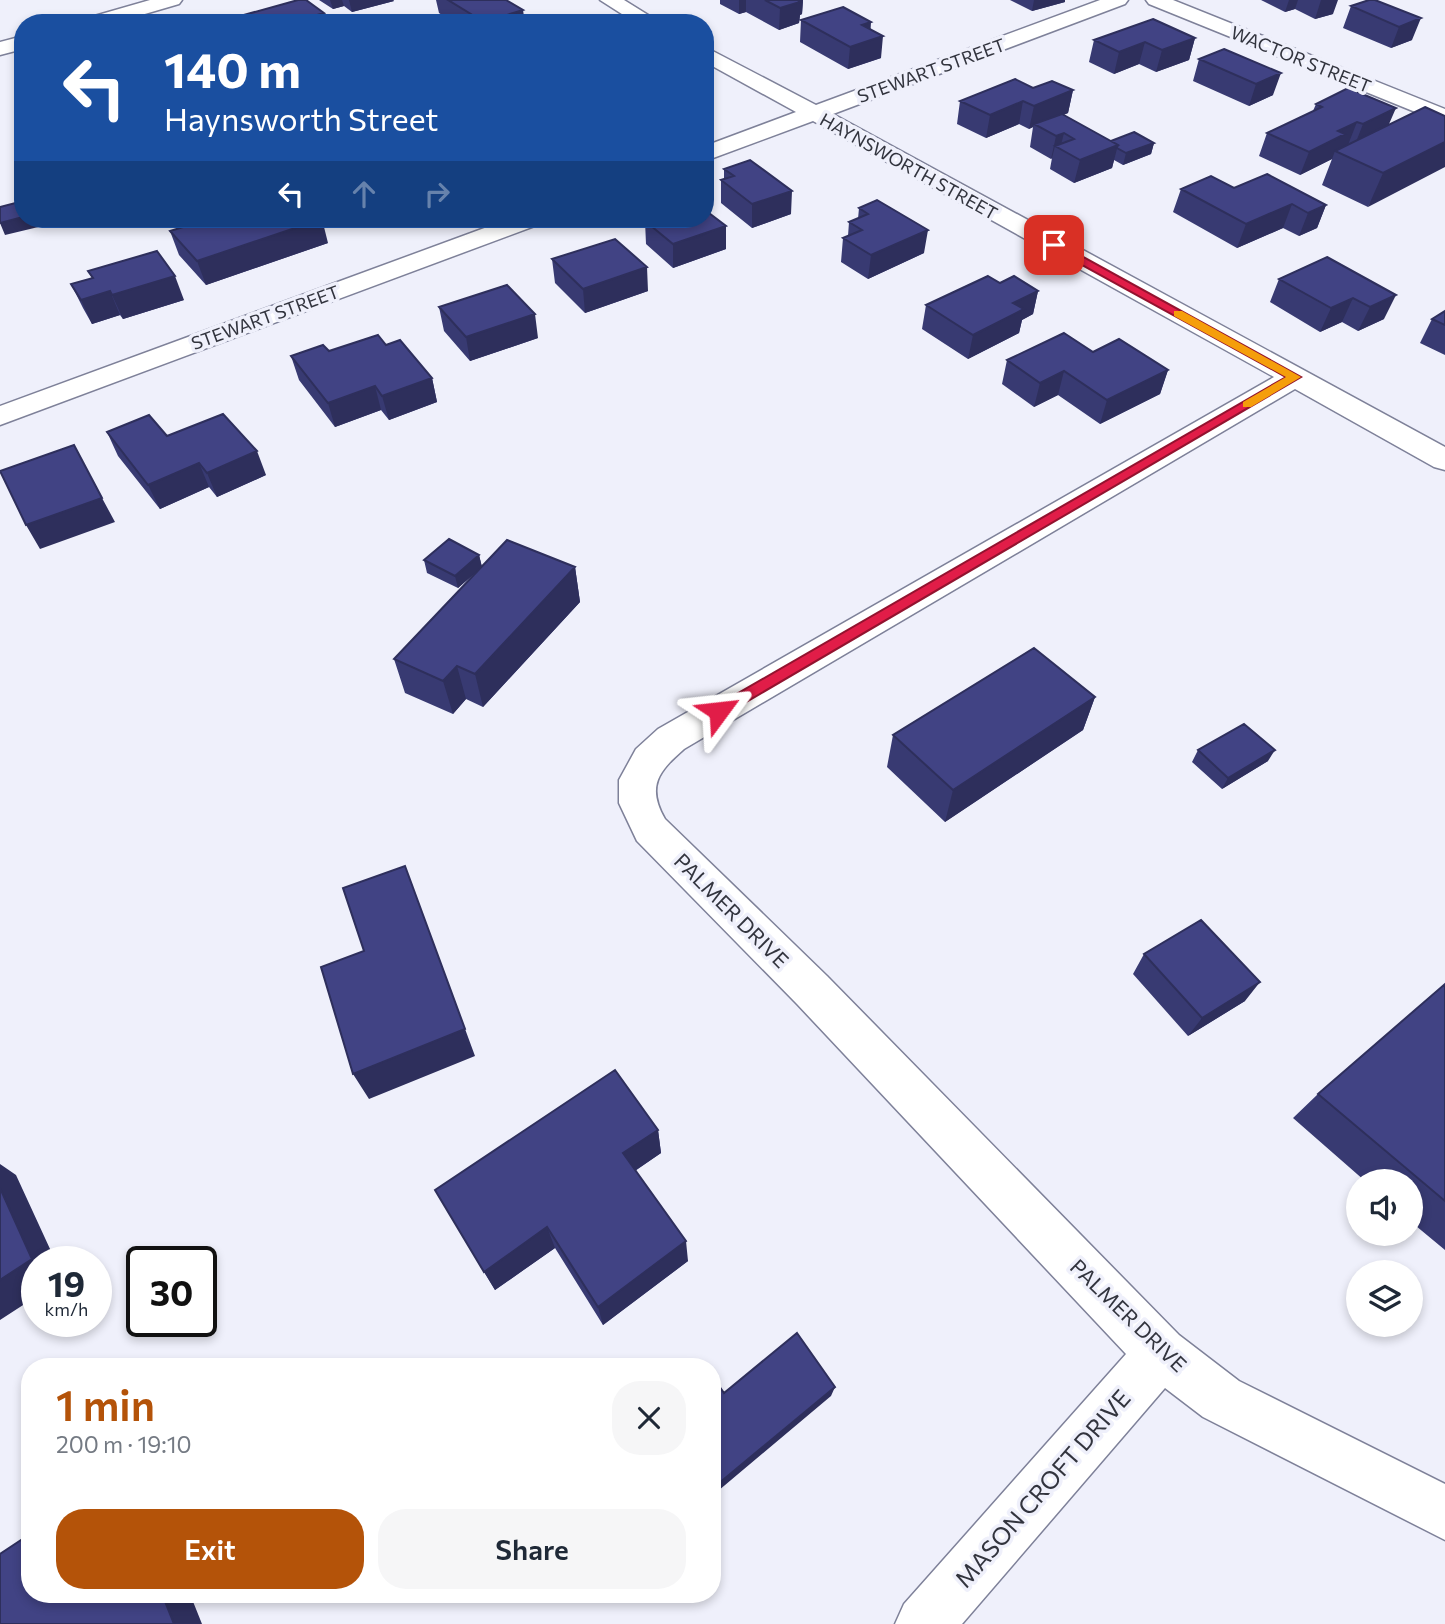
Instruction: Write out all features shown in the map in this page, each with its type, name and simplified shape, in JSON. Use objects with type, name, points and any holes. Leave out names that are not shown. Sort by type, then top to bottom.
[{"type":"street","points":[[123,14],[172,0]]},
{"type":"street","points":[[610,0],[635,14]]},
{"type":"street","name":"STEWART STREET","points":[[714,151],[1118,0]]},
{"type":"street","name":"WACTOR STREET","points":[[1156,0],[1445,117]]},
{"type":"street","points":[[0,29],[13,45]]},
{"type":"street","name":"HAYNSWORTH STREET","points":[[714,58],[1445,460]]},
{"type":"street","name":"STEWART STREET","points":[[0,416],[507,228]]},
{"type":"street","name":"PALMER DRIVE","points":[[1295,377],[671,739],[647,760],[637,787],[637,808],[652,830],[812,990],[1161,1353],[1221,1399],[1445,1513]]},
{"type":"street","name":"MASON CROFT DRIVE","points":[[924,1624],[1161,1353]]},
{"type":"building","points":[[298,0],[306,0],[324,13],[320,14],[247,14]]},
{"type":"building","points":[[448,0],[506,0],[523,10],[510,14],[471,14]]},
{"type":"building","points":[[765,0],[797,0],[800,2],[780,8]]},
{"type":"building","points":[[1369,0],[1421,18],[1399,27],[1351,6]]},
{"type":"building","points":[[843,7],[871,22],[862,25],[883,36],[850,47],[801,20]]},
{"type":"building","points":[[1153,19],[1195,38],[1162,50],[1145,42],[1119,52],[1094,40]]},
{"type":"building","points":[[1224,49],[1281,73],[1256,84],[1199,59]]},
{"type":"building","points":[[1015,79],[1033,88],[1052,81],[1073,90],[1034,106],[1023,101],[990,115],[960,101]]},
{"type":"building","points":[[1348,88],[1396,108],[1363,124],[1357,122],[1338,131],[1345,134],[1309,152],[1267,133],[1322,107],[1316,104]]},
{"type":"building","points":[[1425,107],[1445,116],[1445,142],[1383,173],[1335,151]]},
{"type":"building","points":[[1062,114],[1118,145],[1080,160],[1055,146],[1074,139],[1064,133],[1056,136],[1034,124]]},
{"type":"building","points":[[1134,132],[1154,143],[1126,153],[1111,141]]},
{"type":"building","points":[[750,160],[792,191],[752,204],[721,180],[734,176],[724,169]]},
{"type":"building","points":[[1267,174],[1326,205],[1308,213],[1292,204],[1246,224],[1181,189],[1211,176],[1234,188]]},
{"type":"building","points":[[877,200],[928,230],[871,255],[843,238],[862,230],[849,222],[868,214],[859,208]]},
{"type":"building","points":[[14,203],[14,219],[0,223],[0,207]]},
{"type":"building","points":[[714,217],[726,226],[673,244],[654,228],[714,228]]},
{"type":"building","points":[[180,228],[295,228],[197,261],[170,231]]},
{"type":"building","points":[[615,239],[647,267],[583,289],[552,259]]},
{"type":"building","points":[[157,251],[175,276],[112,295],[110,291],[81,300],[71,284],[93,278],[88,271]]},
{"type":"building","points":[[1327,257],[1396,295],[1370,307],[1353,298],[1331,308],[1279,279]]},
{"type":"building","points":[[988,276],[1000,283],[1014,276],[1038,291],[1013,303],[1024,309],[973,335],[926,305]]},
{"type":"building","points":[[507,285],[535,314],[466,337],[439,307]]},
{"type":"building","points":[[1445,311],[1445,325],[1432,319]]},
{"type":"building","points":[[1064,333],[1093,352],[1119,339],[1168,370],[1107,400],[1064,371],[1040,383],[1007,360]]},
{"type":"building","points":[[378,335],[386,345],[400,340],[432,378],[382,396],[375,386],[328,403],[291,356],[323,345],[329,351]]},
{"type":"building","points":[[223,414],[257,451],[207,473],[199,463],[148,485],[107,432],[149,415],[167,436]]},
{"type":"building","points":[[74,445],[102,498],[26,525],[0,471]]},
{"type":"building","points":[[449,539],[479,555],[455,576],[424,560]]},
{"type":"building","points":[[507,540],[575,567],[475,674],[457,666],[443,681],[394,659]]},
{"type":"building","points":[[1034,648],[1095,697],[953,790],[893,735]]},
{"type":"building","points":[[1244,724],[1275,750],[1228,778],[1198,750]]},
{"type":"building","points":[[405,866],[465,1029],[353,1074],[321,967],[364,951],[343,888]]},
{"type":"building","points":[[1201,920],[1260,982],[1202,1018],[1144,954]]},
{"type":"building","points":[[1445,984],[1445,1201],[1423,1182],[1423,1169],[1407,1169],[1318,1094]]},
{"type":"building","points":[[615,1070],[658,1130],[623,1153],[686,1241],[598,1307],[547,1227],[484,1272],[435,1190]]},
{"type":"building","points":[[0,1188],[26,1246],[21,1246],[21,1266],[0,1280]]},
{"type":"building","points":[[797,1333],[835,1387],[721,1482],[721,1389],[724,1393]]},
{"type":"building","points":[[21,1540],[21,1603],[166,1603],[174,1624],[0,1624],[0,1554]]},
{"type":"slow traffic","points":[[1178,313],[1295,377],[1247,405]]},
{"type":"route","points":[[719,711],[1295,377],[1054,245]]}]
